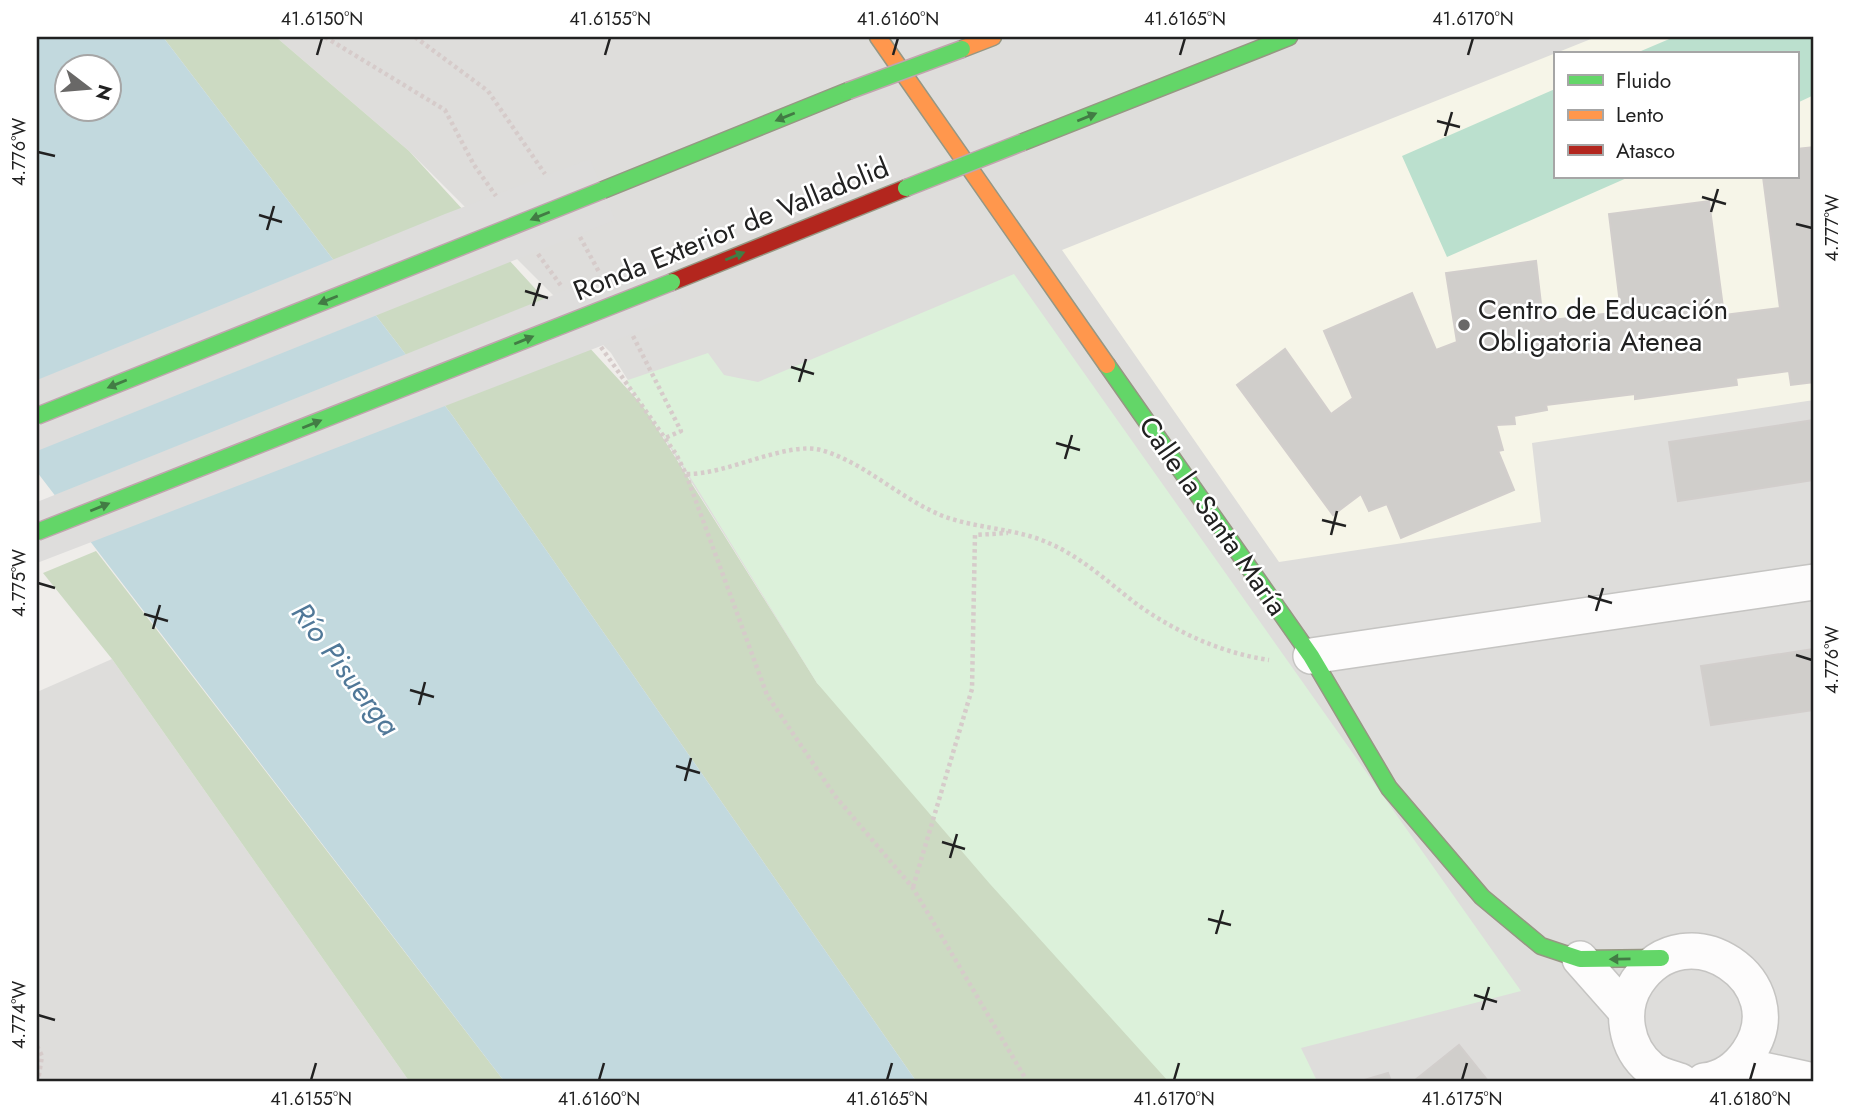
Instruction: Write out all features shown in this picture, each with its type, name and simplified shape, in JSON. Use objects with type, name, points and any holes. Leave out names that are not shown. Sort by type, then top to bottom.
[{"type":"main road","name":"Calle la Santa María","points":[[878,37],[1311,656],[1389,788],[1482,897],[1541,946],[1580,959],[1661,958]]},
{"type":"main road","points":[[37,416],[848,92],[993,37]]},
{"type":"main road","name":"Ronda Exterior de Valladolid","points":[[37,532],[1289,37]]},
{"type":"street","points":[[1311,656],[1814,582]]},
{"type":"street","points":[[1663,1078],[1637,1054],[1628,1034],[1626,1011],[1632,990],[1644,972],[1661,958],[1681,951],[1703,951],[1723,957],[1740,970],[1753,988],[1759,1008],[1760,1027],[1753,1045],[1719,1077]]},
{"type":"street","points":[[1580,959],[1626,1011]]},
{"type":"street","points":[[1760,1027],[1814,1078]]},
{"type":"street","points":[[1719,1077],[1814,1078]]},
{"type":"path","points":[[686,474],[704,475],[785,451],[818,449],[852,463],[943,516],[1050,543],[1091,567],[1135,603],[1214,647],[1274,660],[1300,660],[1311,656]]},
{"type":"path","points":[[676,454],[686,474],[767,695],[835,796],[913,888],[1027,1081]]},
{"type":"path","points":[[913,888],[972,689],[975,535],[1015,533]]},
{"type":"path","points":[[37,1046],[42,1056],[38,1081]]},
{"type":"shaded area","points":[[276,37],[1814,37],[1814,1081],[1222,1081],[817,683],[611,353],[409,151]]},
{"type":"shaded area","name":"Centro de Educación Obligatoria Atenea","points":[[1596,37],[1814,37],[1814,400],[1532,443],[1541,522],[1279,562],[1062,250],[1554,54],[1554,178],[1798,178],[1798,52],[1558,52]]},
{"type":"shaded area","points":[[112,659],[409,1081],[37,1081],[37,692]]},
{"type":"green space","points":[[163,37],[276,37],[409,151],[643,406],[817,683],[1222,1081],[916,1081],[452,415]]},
{"type":"green space","points":[[1674,37],[1814,37],[1814,95],[1798,103],[1798,52],[1639,52]]},
{"type":"green space","points":[[1554,89],[1554,178],[1627,178],[1447,257],[1402,156]]},
{"type":"green space","points":[[1014,274],[1521,991],[1301,1048],[1317,1081],[1168,1081],[990,884],[817,683],[676,454],[625,381],[708,353],[724,375],[758,382]]},
{"type":"green space","points":[[96,551],[504,1081],[409,1081],[112,659],[43,573]]},
{"type":"water","name":"Río Pisuerga","points":[[37,37],[163,37],[452,415],[916,1081],[504,1081],[37,472]]},
{"type":"pier","points":[[590,159],[615,220],[37,451],[37,380],[445,214]]},
{"type":"pier","points":[[661,252],[684,314],[37,563],[37,502]]},
{"type":"building","points":[[1814,147],[1814,382],[1791,385],[1789,371],[1736,378],[1737,385],[1635,399],[1635,394],[1546,405],[1547,410],[1514,416],[1515,424],[1496,425],[1503,450],[1498,451],[1514,490],[1401,538],[1387,504],[1369,511],[1361,494],[1333,515],[1237,385],[1285,349],[1331,414],[1353,398],[1324,331],[1412,293],[1436,350],[1457,342],[1446,273],[1536,261],[1543,321],[1621,312],[1609,214],[1709,201],[1724,315],[1780,308],[1763,178],[1798,178],[1798,149]]},
{"type":"building","points":[[1814,420],[1814,480],[1678,501],[1669,442]]},
{"type":"building","points":[[1814,649],[1814,710],[1711,725],[1701,666]]},
{"type":"building","points":[[1459,1045],[1488,1081],[1414,1081]]},
{"type":"building","points":[[1388,1073],[1391,1081],[1361,1081]]},
{"type":"traffic: fast","points":[[1023,142],[1289,37]]},
{"type":"traffic: fast","points":[[848,91],[962,49]]},
{"type":"traffic: fast","points":[[603,190],[848,91]]},
{"type":"traffic: fast","points":[[906,188],[1023,142]]},
{"type":"traffic: fast","points":[[37,416],[603,190]]},
{"type":"traffic: fast","points":[[37,532],[672,282]]},
{"type":"traffic: fast","points":[[1107,365],[1311,656],[1389,788],[1482,897],[1541,946],[1580,959],[1661,958]]},
{"type":"traffic: slow","points":[[878,37],[1107,365]]},
{"type":"traffic: slow","points":[[962,49],[993,37]]},
{"type":"traffic: jam","points":[[672,282],[906,188]]},
{"type":"place","name":"Centro de Educación Obligatoria Atenea","points":[[1464,325]]}]
